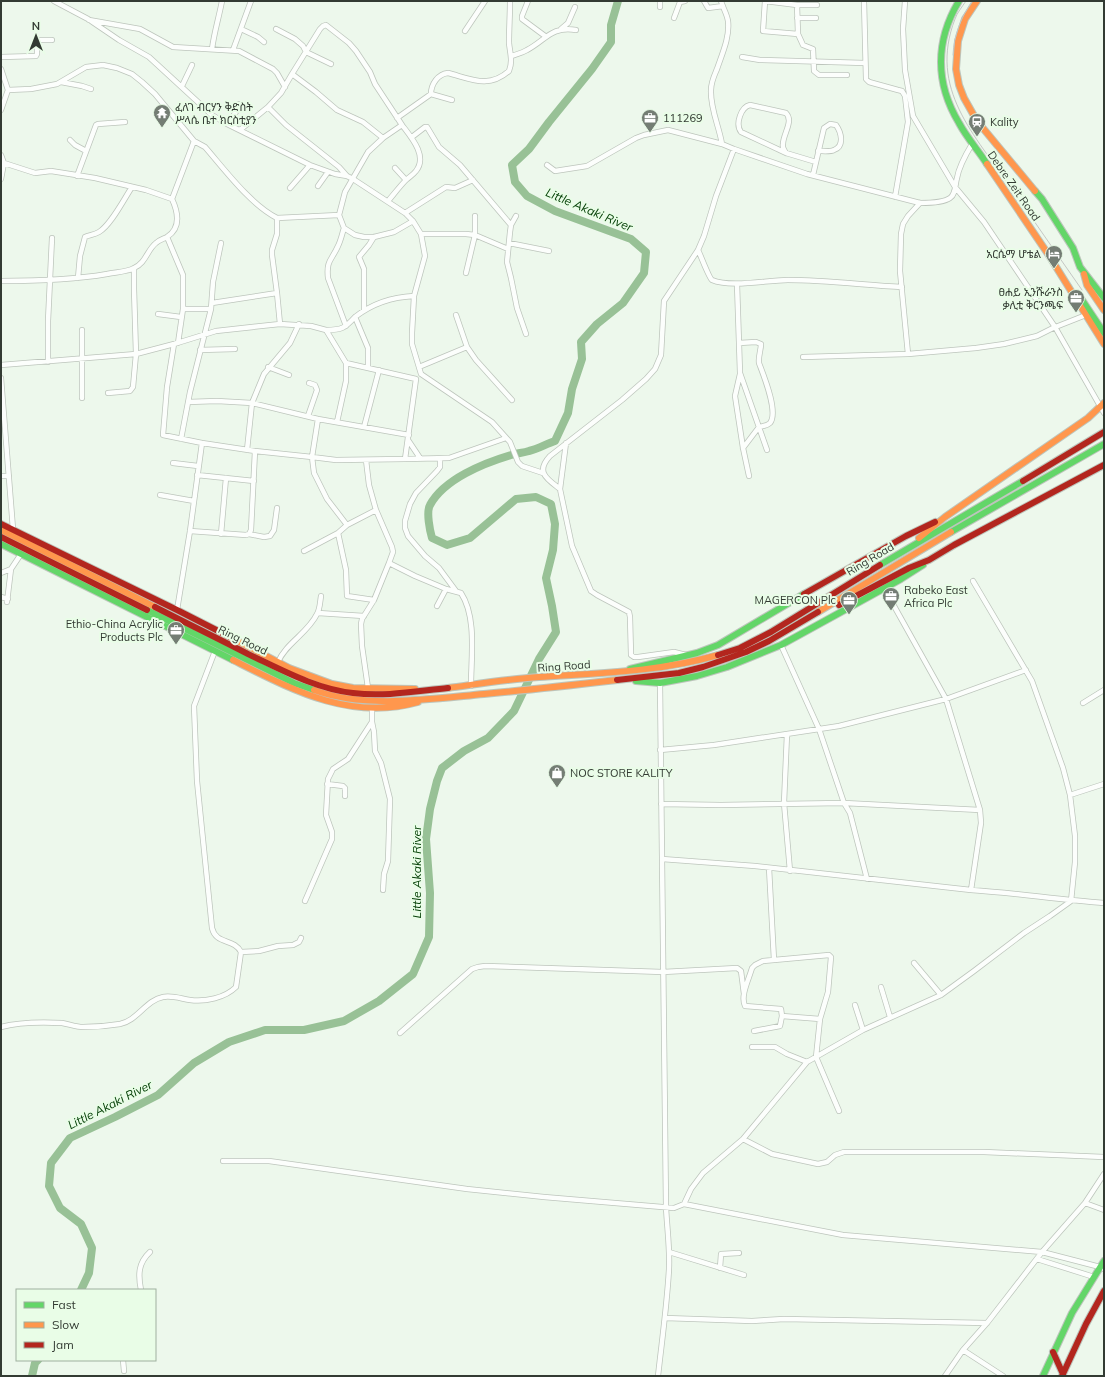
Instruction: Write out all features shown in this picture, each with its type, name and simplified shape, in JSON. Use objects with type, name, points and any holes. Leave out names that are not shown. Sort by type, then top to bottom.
[{"type":"main road","name":"Debre Zeit Road","points":[[959,1],[948,23],[940,58],[942,79],[947,99],[952,111],[972,144],[1044,247],[1070,288]]},
{"type":"main road","name":"Debre Zeit Road","points":[[977,1],[965,19],[958,41],[956,69],[959,85],[964,98],[977,121],[1042,199],[1073,248],[1080,267],[1084,272]]},
{"type":"main road","points":[[1084,272],[1104,298]]},
{"type":"main road","points":[[1084,272],[1087,284],[1104,310]]},
{"type":"main road","points":[[1070,288],[1104,344]]},
{"type":"main road","points":[[1070,288],[1082,299],[1104,333]]},
{"type":"main road","points":[[908,549],[945,517],[1103,407]]},
{"type":"main road","name":"Ring Road","points":[[1,530],[293,676],[330,689],[345,692],[365,694],[413,693],[425,690],[471,686],[512,680],[677,666],[725,654],[785,623],[834,592],[1034,475],[1104,432]]},
{"type":"main road","name":"Ring Road","points":[[1,537],[294,683],[331,696],[352,700],[425,700],[513,692],[679,673],[728,659],[769,641],[810,618],[990,509],[1104,444]]},
{"type":"main road","points":[[622,680],[660,683],[713,672],[781,645],[901,579],[929,560],[954,546],[1104,465]]},
{"type":"main road","points":[[620,672],[687,656],[705,650],[735,636],[842,572],[906,536],[945,517]]},
{"type":"main road","points":[[1,524],[177,610],[288,668],[332,684],[354,688],[410,688],[425,690]]},
{"type":"main road","points":[[1,544],[302,693],[342,705],[372,708],[401,706],[425,700]]},
{"type":"main road","points":[[810,618],[846,602],[919,563],[929,560]]},
{"type":"main road","points":[[1043,1376],[1052,1352],[1072,1313],[1094,1277],[1102,1268],[1104,1261]]},
{"type":"main road","points":[[1063,1376],[1086,1324],[1104,1291]]},
{"type":"main road","points":[[1052,1352],[1063,1376]]},
{"type":"street","points":[[54,1],[88,19],[119,40],[149,57],[212,115],[310,165],[353,179],[405,213],[413,221],[421,234],[425,256],[414,296],[412,344],[421,374],[492,422],[506,438],[512,447],[518,462],[522,466],[543,473]]},
{"type":"street","points":[[212,49],[214,32],[219,18],[222,1]]},
{"type":"street","points":[[233,50],[252,1]]},
{"type":"street","points":[[465,31],[485,1]]},
{"type":"street","points":[[431,94],[431,89],[436,79],[445,73],[479,81],[497,80],[509,71],[512,56],[509,45],[510,1]]},
{"type":"street","points":[[528,1],[522,19],[546,36]]},
{"type":"street","points":[[674,18],[680,2],[684,1]]},
{"type":"street","points":[[704,1],[708,8],[722,4],[728,20],[728,32],[711,91],[713,108],[719,127],[722,144]]},
{"type":"street","points":[[798,34],[764,32],[765,1],[797,5],[818,4]]},
{"type":"street","points":[[864,1],[866,79],[870,82],[902,92],[905,96],[908,122],[895,196]]},
{"type":"street","points":[[905,1],[903,29],[905,70],[913,116],[955,187],[984,222],[1055,327],[1103,407]]},
{"type":"street","points":[[797,5],[798,34],[803,46],[813,49],[814,71],[819,75],[847,75]]},
{"type":"street","points":[[512,56],[526,50],[546,36],[561,29],[568,23],[575,7]]},
{"type":"street","points":[[797,18],[816,18]]},
{"type":"street","points":[[88,19],[140,29],[173,47],[239,51],[277,72],[285,87]]},
{"type":"street","points":[[240,130],[268,107],[285,87],[322,26],[326,25],[356,50],[370,72],[375,84],[397,118],[412,137],[418,149],[419,162],[416,170],[388,201]]},
{"type":"street","points":[[242,28],[264,42]]},
{"type":"street","points":[[276,29],[295,39],[300,43],[306,52],[331,64]]},
{"type":"street","points":[[561,29],[576,30]]},
{"type":"street","points":[[1,57],[36,56],[38,40],[52,40]]},
{"type":"street","points":[[742,57],[760,60],[865,63]]},
{"type":"street","points":[[182,86],[192,65]]},
{"type":"street","points":[[8,90],[30,89],[61,82],[81,69],[92,66],[109,66],[132,74],[155,94],[194,141],[205,147],[255,203],[266,213],[277,218],[339,215]]},
{"type":"street","points":[[1,70],[8,90],[1,110]]},
{"type":"street","points":[[292,74],[337,110],[363,122],[383,138]]},
{"type":"street","points":[[61,82],[91,89]]},
{"type":"street","points":[[397,118],[431,94]]},
{"type":"street","points":[[431,94],[452,100]]},
{"type":"street","points":[[227,124],[236,112],[239,104]]},
{"type":"street","points":[[786,153],[782,145],[789,121],[786,113],[750,105],[746,106],[742,110],[738,125],[741,132],[786,153],[816,162]]},
{"type":"street","points":[[268,107],[286,125],[339,167],[347,176]]},
{"type":"street","points":[[908,122],[913,116]]},
{"type":"street","points":[[77,176],[96,125],[125,122]]},
{"type":"street","points":[[814,175],[818,151],[824,128],[830,124],[836,125],[841,137],[838,148],[828,152],[818,151]]},
{"type":"street","points":[[346,326],[328,278],[327,271],[329,260],[338,248],[344,228],[339,215],[345,192],[368,152],[383,138],[402,125]]},
{"type":"street","points":[[412,137],[427,127],[439,147],[460,165],[489,201],[511,225]]},
{"type":"street","points":[[547,165],[555,171],[587,166],[636,138],[668,130],[722,144],[814,175],[920,203],[934,203],[949,199],[954,192],[957,176],[972,144]]},
{"type":"street","points":[[70,140],[75,145],[86,151]]},
{"type":"street","points":[[172,199],[194,141]]},
{"type":"street","points":[[560,489],[545,478],[543,473],[546,460],[622,400],[655,369],[660,355],[664,301],[698,250],[734,149]]},
{"type":"street","points":[[1,155],[4,163],[1,179]]},
{"type":"street","points":[[1,282],[78,278],[134,268],[144,260],[154,245],[167,237],[174,230],[177,220],[176,207],[172,199],[146,190],[96,178],[51,172],[35,173],[4,163]]},
{"type":"street","points":[[290,188],[310,165]]},
{"type":"street","points":[[395,168],[406,180]]},
{"type":"street","points":[[318,186],[328,172]]},
{"type":"street","points":[[405,213],[446,187],[455,188],[473,180]]},
{"type":"street","points":[[78,278],[80,256],[85,237],[95,235],[101,231],[115,214],[132,187]]},
{"type":"street","points":[[908,354],[900,259],[901,234],[903,224],[920,203]]},
{"type":"street","points":[[466,273],[475,236],[475,216]]},
{"type":"street","points":[[516,216],[511,225],[507,266],[517,308],[526,334]]},
{"type":"street","points":[[277,218],[277,234],[272,250],[272,256],[280,324]]},
{"type":"street","points":[[344,228],[360,236],[374,237],[394,232],[413,221]]},
{"type":"street","points":[[421,234],[466,234],[508,249]]},
{"type":"street","points":[[167,237],[183,275],[182,317],[167,387],[163,434],[166,436],[247,450],[336,460],[440,458],[458,456],[506,438]]},
{"type":"street","points":[[364,310],[364,269],[359,257],[374,237]]},
{"type":"street","points":[[48,362],[50,256],[52,238]]},
{"type":"street","points":[[181,439],[200,350],[211,309],[221,243]]},
{"type":"street","points":[[509,243],[549,251]]},
{"type":"street","points":[[698,250],[710,279],[737,284],[767,280],[789,280],[902,287]]},
{"type":"street","points":[[108,393],[132,391],[136,354],[134,268]]},
{"type":"street","points":[[737,284],[740,373],[735,396],[749,476]]},
{"type":"street","points":[[212,303],[277,293]]},
{"type":"street","points":[[1,365],[136,354],[216,331],[280,324],[299,324],[326,330],[337,330],[346,326],[364,310],[378,302],[414,296]]},
{"type":"street","points":[[182,309],[211,309]]},
{"type":"street","points":[[158,314],[182,317]]},
{"type":"street","points":[[456,315],[468,347],[478,363],[512,400]]},
{"type":"street","points":[[803,357],[908,354],[1004,344],[1037,336],[1086,315]]},
{"type":"street","points":[[355,317],[368,348],[368,368]]},
{"type":"street","points":[[247,450],[252,403],[268,367],[290,343],[299,324]]},
{"type":"street","points":[[82,330],[82,398]]},
{"type":"street","points":[[326,330],[346,363],[346,381],[337,422]]},
{"type":"street","points":[[739,343],[756,342],[761,344],[759,360],[768,387],[772,406],[772,419],[770,423],[766,426],[759,427],[743,448]]},
{"type":"street","points":[[419,367],[468,347]]},
{"type":"street","points":[[200,350],[235,349]]},
{"type":"street","points":[[346,363],[416,379]]},
{"type":"street","points":[[268,367],[289,375]]},
{"type":"street","points":[[364,427],[379,370]]},
{"type":"street","points":[[740,373],[767,450]]},
{"type":"street","points":[[405,459],[416,379],[421,374]]},
{"type":"street","points":[[1,378],[13,529]]},
{"type":"street","points":[[308,416],[317,390],[315,385],[309,383]]},
{"type":"street","points":[[188,402],[226,401],[252,403],[318,419],[409,437],[420,458]]},
{"type":"street","points":[[318,419],[312,457],[314,473],[327,499],[347,525]]},
{"type":"street","points":[[177,610],[202,443]]},
{"type":"street","points":[[566,443],[560,489],[572,546],[591,591],[597,596],[629,612],[631,655],[638,657],[674,652],[687,656]]},
{"type":"street","points":[[250,534],[255,451]]},
{"type":"street","points":[[440,458],[440,467],[416,493],[410,504],[405,522],[405,528],[408,536],[416,546],[439,568],[456,591]]},
{"type":"street","points":[[366,460],[376,510],[393,552],[374,600],[361,624],[362,646],[368,688]]},
{"type":"street","points":[[173,463],[198,466]]},
{"type":"street","points":[[197,475],[254,481]]},
{"type":"street","points":[[1,476],[9,476]]},
{"type":"street","points":[[221,534],[226,478]]},
{"type":"street","points":[[160,495],[194,501]]},
{"type":"street","points":[[190,531],[221,534],[250,534],[264,537],[270,536],[274,530],[277,508]]},
{"type":"street","points":[[304,551],[338,533],[347,525],[376,510]]},
{"type":"street","points":[[338,533],[346,570],[347,596],[374,600]]},
{"type":"street","points":[[1,597],[8,601],[11,569],[21,554]]},
{"type":"street","points":[[388,563],[446,589],[461,593],[472,624],[471,686]]},
{"type":"street","points":[[1,573],[11,569]]},
{"type":"street","points":[[684,1204],[691,1189],[703,1173],[744,1139],[807,1062],[863,1030],[941,995],[1024,933],[1071,901],[1075,862],[1075,836],[1070,794],[1063,768],[1032,681],[973,581]]},
{"type":"street","points":[[884,588],[946,699],[980,810],[981,823],[971,890]]},
{"type":"street","points":[[437,606],[446,589]]},
{"type":"street","points":[[278,662],[281,655],[312,623],[318,613],[321,596]]},
{"type":"street","points":[[318,613],[364,616]]},
{"type":"street","points":[[781,645],[819,729],[844,803],[850,813],[867,879]]},
{"type":"street","points":[[1,1027],[60,1023],[83,1027],[121,1024],[129,1020],[155,1000],[162,997],[171,996],[192,1000],[212,999],[227,993],[236,987],[241,952],[239,947],[221,940],[213,933],[197,781],[194,706],[215,651]]},
{"type":"street","points":[[660,750],[714,745],[838,726],[946,699],[1026,670]]},
{"type":"street","points":[[658,1376],[669,1269],[666,1207],[660,683]]},
{"type":"street","points":[[1083,702],[1104,690]]},
{"type":"street","points":[[372,708],[375,750],[381,763],[390,799],[388,861],[384,874],[383,890]]},
{"type":"street","points":[[305,901],[332,839],[332,832],[326,815],[328,779],[333,769],[348,759],[372,722]]},
{"type":"street","points":[[787,734],[784,803],[790,871]]},
{"type":"street","points":[[327,784],[343,786],[345,788],[345,796]]},
{"type":"street","points":[[1070,794],[1104,784]]},
{"type":"street","points":[[661,804],[721,805],[844,803],[980,810]]},
{"type":"street","points":[[662,859],[690,860],[971,890],[1005,892],[1071,901],[1104,903]]},
{"type":"street","points":[[770,868],[774,960]]},
{"type":"street","points":[[241,952],[259,951],[278,946],[293,945],[299,942],[301,938]]},
{"type":"street","points":[[744,994],[752,968],[763,961],[830,955],[828,992],[820,1019],[816,1057],[839,1111]]},
{"type":"street","points":[[914,963],[941,995]]},
{"type":"street","points":[[400,1033],[472,970],[478,967],[493,966],[663,972],[737,968],[741,971],[745,1006],[781,1009],[782,1016],[780,1026],[754,1031]]},
{"type":"street","points":[[881,987],[890,1017]]},
{"type":"street","points":[[855,1004],[863,1030]]},
{"type":"street","points":[[782,1016],[820,1019]]},
{"type":"street","points":[[752,1047],[775,1047],[787,1054],[807,1062]]},
{"type":"street","points":[[744,1139],[772,1154],[818,1164],[827,1162],[835,1155],[844,1152],[984,1152],[1104,1157]]},
{"type":"street","points":[[223,1161],[269,1161],[467,1189],[544,1197],[674,1208],[684,1204],[843,1235],[1042,1252],[1102,1268]]},
{"type":"street","points":[[945,1376],[1042,1252],[1085,1203],[1104,1174]]},
{"type":"street","points":[[1085,1203],[1104,1210]]},
{"type":"street","points":[[141,1289],[139,1276],[141,1264],[150,1252]]},
{"type":"street","points":[[669,1252],[744,1275]]},
{"type":"street","points":[[720,1268],[720,1254],[739,1253]]},
{"type":"street","points":[[1037,1259],[1094,1277]]},
{"type":"street","points":[[665,1318],[752,1321],[784,1319],[987,1323]]},
{"type":"street","points":[[964,1350],[1004,1376]]},
{"type":"street","points":[[123,1361],[124,1371]]},
{"type":"street","points":[[1039,1376],[1046,1368]]},
{"type":"waterway","name":"Little Akaki River","points":[[81,1289],[89,1273],[92,1248],[81,1224],[60,1208],[49,1186],[51,1163],[70,1138],[158,1095],[194,1063],[229,1042],[265,1030],[304,1030],[344,1021],[379,1001],[413,974],[429,937],[430,893],[426,839],[430,809],[442,768],[464,751],[488,738],[514,711],[539,659],[556,632],[546,578],[553,550],[555,524],[551,504],[536,497],[516,499],[470,538],[447,545],[432,538],[428,512],[430,505],[436,496],[445,487],[466,473],[500,458],[532,450],[555,441],[568,413],[572,389],[582,359],[581,342],[597,324],[623,303],[644,273],[646,252],[631,239],[555,211],[527,196],[515,182],[512,165],[529,149],[592,69],[611,42],[611,25],[618,1]]},
{"type":"waterway","name":"Little Akaki River","points":[[32,1376],[35,1363],[37,1361]]},
{"type":"tram line","points":[[966,1],[956,17],[948,44],[947,67],[951,89],[959,110],[970,130],[1082,290]]},
{"type":"tram line","points":[[953,55],[959,26],[972,1]]},
{"type":"traffic: fast","points":[[959,1],[951,16],[942,47],[942,77],[951,108],[965,134],[987,164]]},
{"type":"traffic: fast","points":[[1035,191],[1042,199],[1073,248],[1080,267],[1104,298]]},
{"type":"traffic: fast","points":[[1078,294],[1104,333]]},
{"type":"traffic: fast","points":[[951,532],[1104,444]]},
{"type":"traffic: fast","points":[[880,565],[1023,481]]},
{"type":"traffic: fast","points":[[1,544],[233,660]]},
{"type":"traffic: fast","points":[[636,681],[660,683],[697,676],[727,667],[781,645],[901,579],[923,565]]},
{"type":"traffic: fast","points":[[630,669],[697,653],[718,645],[804,594]]},
{"type":"traffic: fast","points":[[147,610],[294,683],[314,690]]},
{"type":"traffic: fast","points":[[1043,1376],[1072,1313],[1104,1261]]},
{"type":"traffic: slow","points":[[977,1],[965,19],[958,41],[956,69],[959,85],[964,98],[977,121],[1035,191]]},
{"type":"traffic: slow","points":[[987,164],[1048,254],[1104,344]]},
{"type":"traffic: slow","points":[[1084,274],[1087,285],[1104,310]]},
{"type":"traffic: slow","points":[[919,538],[945,517],[1088,418],[1104,403]]},
{"type":"traffic: slow","points":[[1,530],[155,607]]},
{"type":"traffic: slow","points":[[818,612],[951,532]]},
{"type":"traffic: slow","points":[[230,637],[289,668],[332,684],[353,688],[415,689]]},
{"type":"traffic: slow","points":[[448,688],[528,678],[629,671],[674,665],[718,655]]},
{"type":"traffic: slow","points":[[233,660],[300,691],[345,705],[369,708],[393,707],[418,702]]},
{"type":"traffic: slow","points":[[314,690],[334,696],[355,699],[398,701],[442,698],[617,680]]},
{"type":"traffic: jam","points":[[1023,481],[1104,432]]},
{"type":"traffic: jam","points":[[839,605],[909,568],[929,560],[954,545],[1104,465]]},
{"type":"traffic: jam","points":[[804,594],[906,536],[935,522]]},
{"type":"traffic: jam","points":[[1,524],[230,637]]},
{"type":"traffic: jam","points":[[1,537],[147,610]]},
{"type":"traffic: jam","points":[[718,655],[740,648],[771,632],[880,565]]},
{"type":"traffic: jam","points":[[155,607],[299,678],[339,691],[377,694],[448,688]]},
{"type":"traffic: jam","points":[[617,680],[679,673],[703,667],[746,652],[769,641],[818,612]]},
{"type":"traffic: jam","points":[[1062,1376],[1086,1324],[1104,1291]]},
{"type":"traffic: jam","points":[[1053,1352],[1063,1374]]},
{"type":"place","name":"ፈለገ ብርሃን ቅድስት ሥላሴ ቤተ ክርስቲያን","points":[[162,128]]},
{"type":"place","name":"111269","points":[[650,133]]},
{"type":"place","name":"Kality","points":[[977,137]]},
{"type":"place","name":"አርሴማ ሆቴል","points":[[1054,269]]},
{"type":"place","name":"ፀሐይ ኢንሹራንስ ቃሊቲ ቅርንጫፍ","points":[[1076,313]]},
{"type":"place","name":"Rabeko East Africa Plc","points":[[891,611]]},
{"type":"place","name":"MAGERCON Plc","points":[[849,615]]},
{"type":"place","name":"Ethio-China Acrylic Products Plc","points":[[176,645]]},
{"type":"place","name":"NOC STORE KALITY","points":[[557,788]]}]
